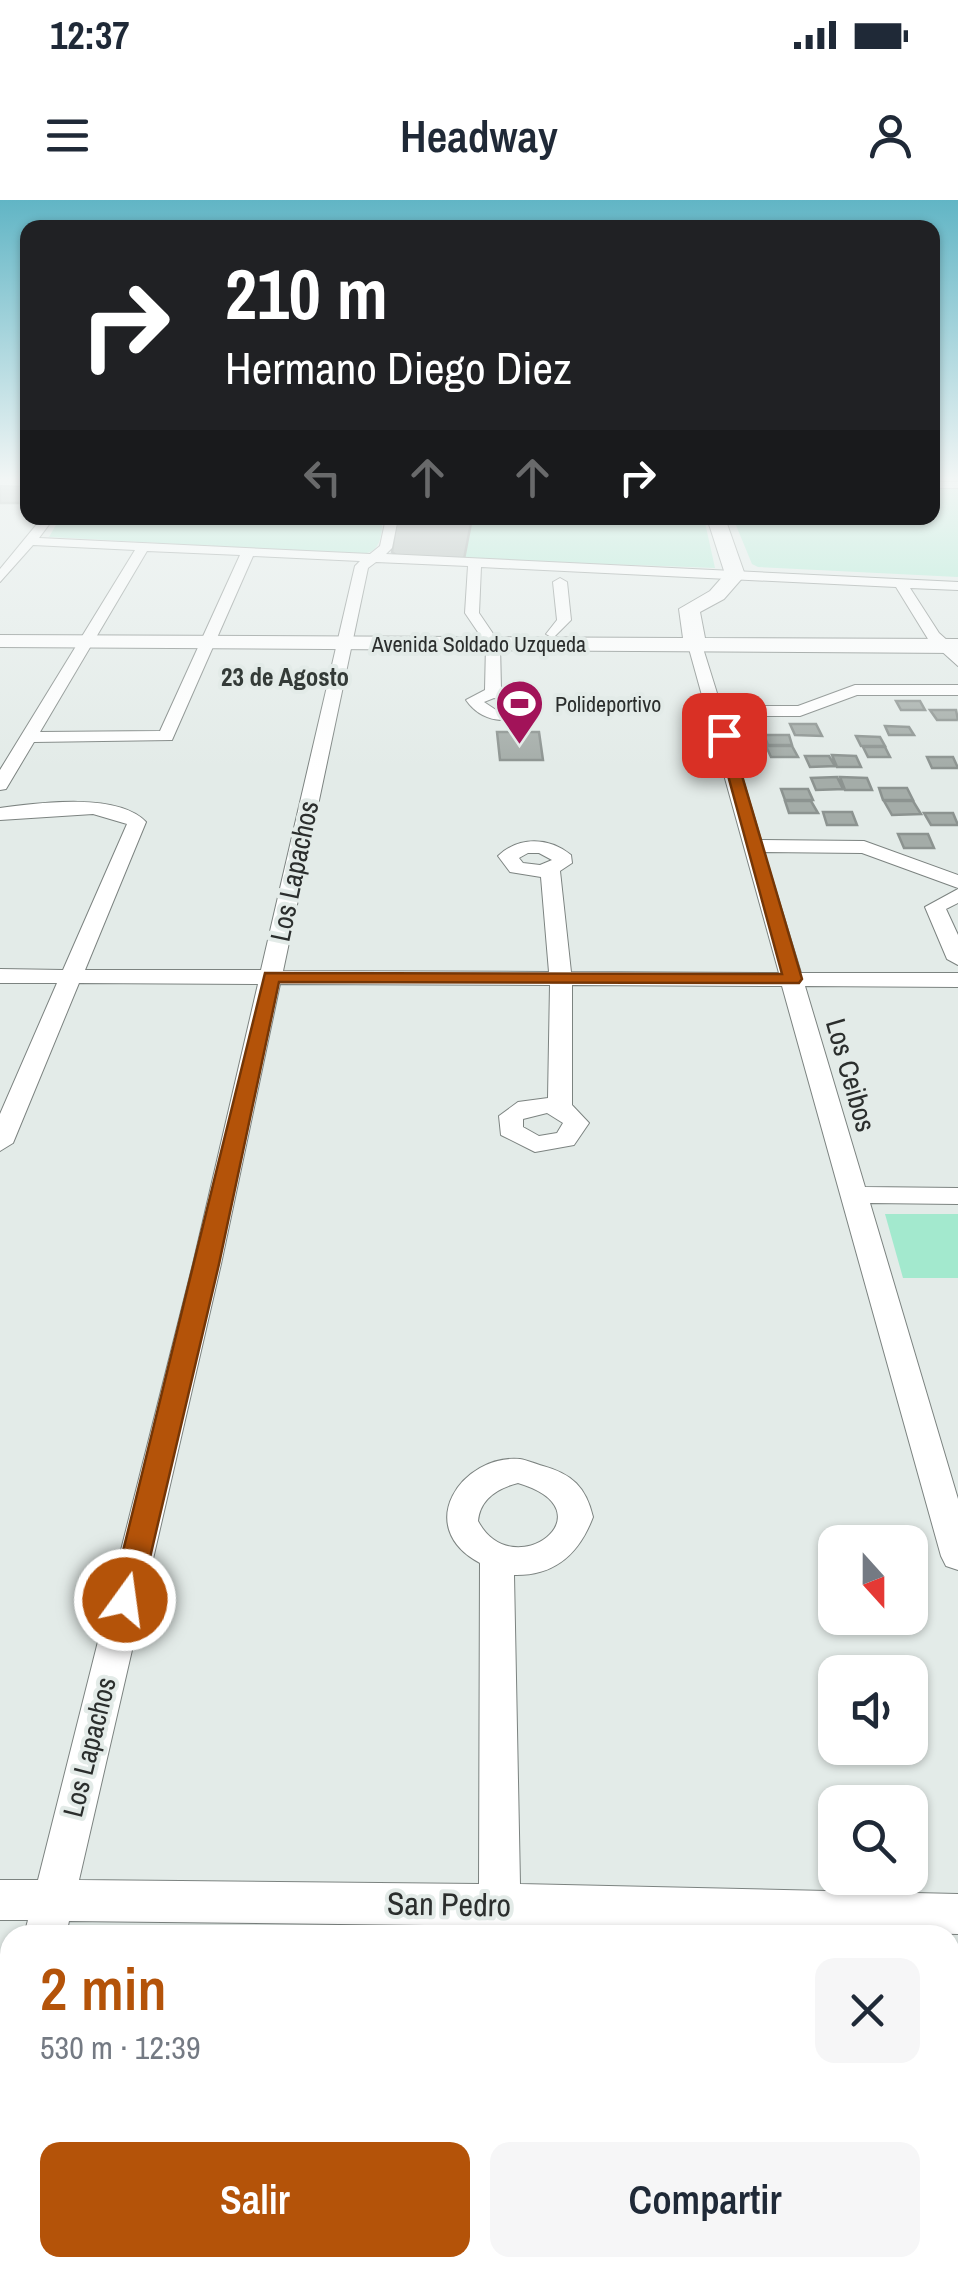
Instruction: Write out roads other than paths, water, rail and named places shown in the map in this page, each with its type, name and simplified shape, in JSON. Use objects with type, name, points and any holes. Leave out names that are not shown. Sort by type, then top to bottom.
[{"type":"street","points":[[0,785],[126,575]]},
{"type":"street","points":[[30,737],[166,736],[239,575]]},
{"type":"street","name":"Los Lapachos","points":[[48,1917],[207,1264],[360,575]]},
{"type":"street","points":[[474,575],[472,613],[491,639],[493,693]]},
{"type":"street","points":[[562,575],[718,596],[735,575]]},
{"type":"street","points":[[681,591],[735,575],[958,586]]},
{"type":"street","points":[[554,634],[564,620],[560,582]]},
{"type":"street","points":[[900,584],[951,645]]},
{"type":"street","name":"Los Ceibos","points":[[681,591],[854,1195],[950,1502],[958,1556]]},
{"type":"street","name":"Avenida Soldado Uzqueda","points":[[0,632],[89,637],[951,645]]},
{"type":"street","name":"Avenida Soldado Uzqueda","points":[[491,639],[554,634],[694,640]]},
{"type":"street","name":"Avenida Soldado Uzqueda","points":[[0,641],[89,637]]},
{"type":"street","points":[[717,711],[800,711],[855,690],[958,690]]},
{"type":"street","points":[[0,814],[22,810],[112,810],[130,814],[137,822],[0,1143]]},
{"type":"street","points":[[755,846],[864,847],[958,882]]},
{"type":"street","points":[[550,870],[561,978],[560,1108]]},
{"type":"street","points":[[958,895],[935,906],[958,958]]},
{"type":"street","points":[[0,976],[958,980]]},
{"type":"street","points":[[854,1195],[958,1196]]},
{"type":"street","points":[[497,1558],[500,1904]]},
{"type":"street","name":"San Pedro","points":[[0,1900],[48,1917],[500,1904],[632,1922],[958,1914]]},
{"type":"place","name":"Polideportivo","points":[[520,746]]},
{"type":"district","name":"23 de Agosto","points":[[285,677]]}]
